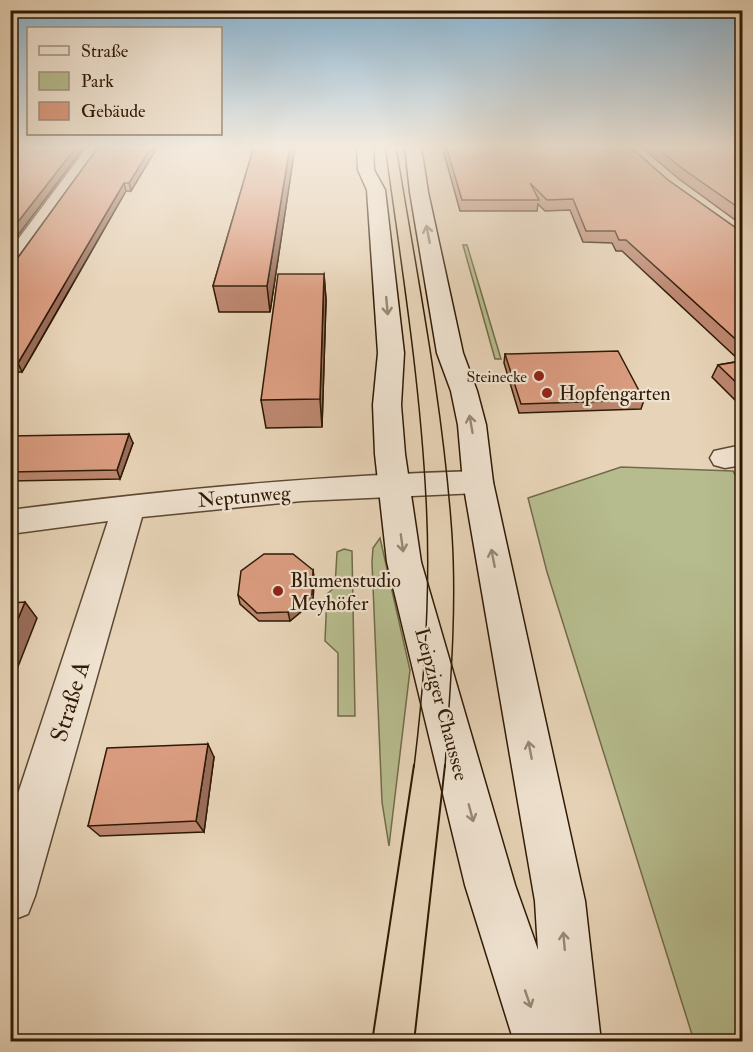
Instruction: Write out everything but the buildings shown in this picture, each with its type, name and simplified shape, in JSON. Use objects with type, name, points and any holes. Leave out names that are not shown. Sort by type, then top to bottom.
[{"type":"main road","points":[[10,265],[61,195]]},
{"type":"main road","name":"Leipziger Chaussee","points":[[376,195],[391,353],[387,405],[393,485],[404,562],[490,885],[543,1041]]},
{"type":"main road","points":[[420,195],[450,353],[464,392],[472,425],[478,482],[560,901],[573,1041]]},
{"type":"main road","name":"Neptunweg","points":[[10,522],[129,506],[393,485],[478,482]]},
{"type":"main road","name":"Straße A","points":[[10,896],[129,506]]},
{"type":"green space","points":[[463,245],[467,245],[501,359],[495,359]]},
{"type":"green space","points":[[621,467],[733,471],[742,488],[742,1041],[694,1041],[547,572],[528,498]]},
{"type":"green space","points":[[380,538],[410,670],[389,846],[382,802],[372,562],[373,548]]},
{"type":"green space","points":[[344,549],[352,551],[355,716],[338,716],[338,653],[325,641],[327,594],[335,587],[337,552]]},
{"type":"tram line","points":[[392,195],[415,366],[426,499],[428,566],[426,633],[414,767]]},
{"type":"tram line","points":[[404,195],[436,388],[452,534],[453,622],[445,767]]},
{"type":"tram line","points":[[372,1042],[414,765]]},
{"type":"tram line","points":[[414,1042],[445,765]]},
{"type":"place","name":"Steinecke","points":[[539,376]]},
{"type":"place","name":"Hopfengarten","points":[[547,393]]},
{"type":"place","name":"Blumenstudio Meyhöfer","points":[[278,591]]}]
